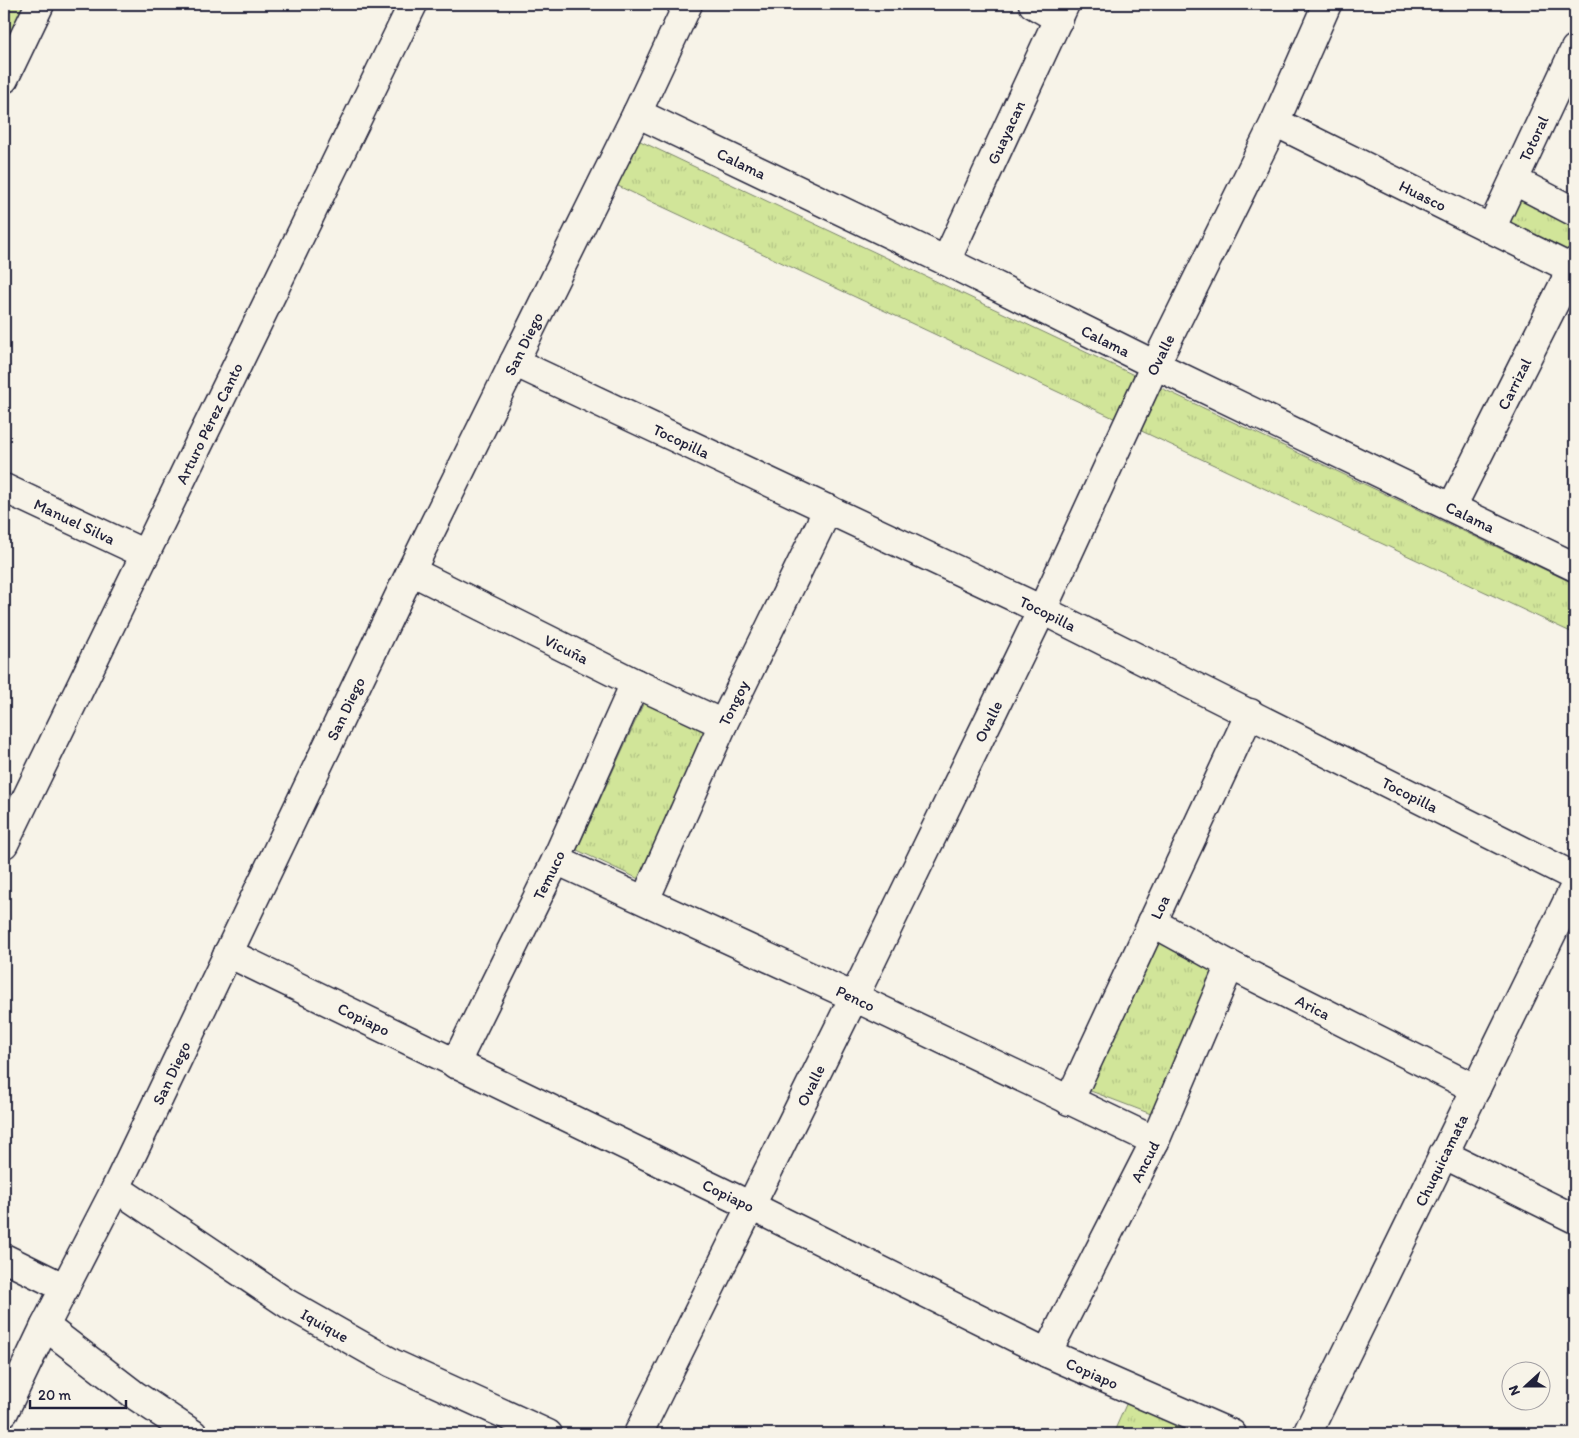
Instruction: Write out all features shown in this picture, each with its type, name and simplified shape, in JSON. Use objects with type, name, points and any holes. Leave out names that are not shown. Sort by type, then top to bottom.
[{"type":"street","points":[[4,79],[40,4]]},
{"type":"street","name":"Arturo Pérez Canto","points":[[4,844],[413,4]]},
{"type":"street","name":"San Diego","points":[[4,1412],[45,1326],[116,1188],[412,571],[638,113],[688,4]]},
{"type":"street","points":[[1033,4],[1062,11]]},
{"type":"street","name":"Ovalle","points":[[638,1434],[854,997],[1042,610],[1155,365],[1275,122],[1327,4]]},
{"type":"street","name":"Guayacan","points":[[946,261],[1062,11]]},
{"type":"street","name":"Totoral","points":[[1492,229],[1575,49]]},
{"type":"street","name":"Calama","points":[[638,113],[1575,567]]},
{"type":"street","name":"Huasco","points":[[1275,122],[1492,229],[1574,266]]},
{"type":"street","points":[[1515,181],[1575,212]]},
{"type":"street","name":"Carrizal","points":[[1452,506],[1574,266]]},
{"type":"street","name":"Tocopilla","points":[[514,362],[1042,610],[1575,877]]},
{"type":"street","name":"Manuel Silva","points":[[4,488],[145,554]]},
{"type":"street","name":"Tongoy","points":[[645,900],[723,724],[828,509]]},
{"type":"street","name":"Vicuña","points":[[412,571],[635,683],[723,724]]},
{"type":"street","name":"Temuco","points":[[455,1064],[556,860],[635,683]]},
{"type":"street","name":"Loa","points":[[1069,1101],[1250,713]]},
{"type":"street","name":"Penco","points":[[556,860],[854,997],[1155,1141]]},
{"type":"street","name":"Chuquicamata","points":[[1307,1434],[1575,886]]},
{"type":"street","name":"Arica","points":[[1152,922],[1230,965],[1476,1089]]},
{"type":"street","name":"Copiapo","points":[[228,953],[751,1206],[1047,1353],[1232,1434]]},
{"type":"street","name":"Ancud","points":[[1047,1353],[1155,1141],[1230,965]]},
{"type":"street","points":[[1443,1154],[1575,1218]]},
{"type":"street","name":"Iquique","points":[[116,1188],[288,1304],[392,1363],[517,1428],[548,1434]]},
{"type":"street","points":[[4,1258],[66,1288]]},
{"type":"street","points":[[45,1326],[136,1396],[193,1434]]},
{"type":"green space","points":[[4,4],[24,4],[4,45]]},
{"type":"green space","points":[[638,140],[1575,584],[1575,634],[616,185]]},
{"type":"green space","points":[[1518,190],[1575,218],[1575,242],[1565,260],[1500,229]]},
{"type":"green space","points":[[645,700],[708,731],[641,880],[577,850]]},
{"type":"green space","points":[[1154,936],[1217,971],[1151,1114],[1088,1090]]},
{"type":"green space","points":[[1135,1384],[1245,1434],[1113,1434]]}]
